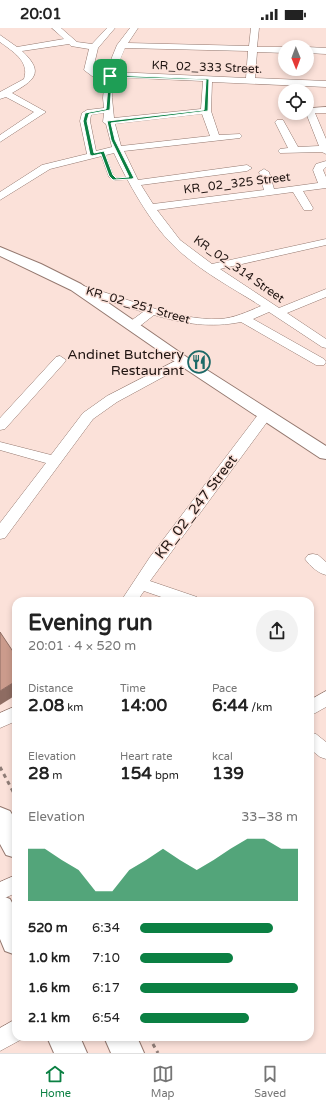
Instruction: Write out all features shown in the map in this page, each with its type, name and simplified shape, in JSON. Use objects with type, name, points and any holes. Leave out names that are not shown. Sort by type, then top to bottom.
[{"type":"main road","points":[[0,819],[12,839]]},
{"type":"main road","points":[[0,908],[12,933]]},
{"type":"main road","points":[[65,1041],[71,1053]]},
{"type":"main road","points":[[122,1041],[128,1053]]},
{"type":"street","points":[[56,28],[74,44],[94,47],[111,28]]},
{"type":"street","name":"KR_02_314 Street","points":[[134,28],[121,45],[110,76],[108,110],[108,122],[117,149],[133,181],[176,241],[210,268],[326,344]]},
{"type":"street","points":[[250,80],[255,28]]},
{"type":"street","points":[[0,38],[16,50],[27,62],[30,71],[28,80],[3,95]]},
{"type":"street","points":[[16,50],[70,41]]},
{"type":"street","points":[[121,45],[278,50]]},
{"type":"street","name":"KR_02_333 Street.","points":[[94,47],[88,70],[95,74],[110,76],[326,84]]},
{"type":"street","points":[[314,50],[326,51]]},
{"type":"street","points":[[208,79],[206,111],[216,139]]},
{"type":"street","points":[[0,138],[41,112],[3,95]]},
{"type":"street","points":[[92,155],[85,121],[87,113],[108,110]]},
{"type":"street","points":[[283,151],[326,150],[310,112],[314,110],[326,110]]},
{"type":"street","points":[[108,122],[206,111]]},
{"type":"street","points":[[280,122],[294,150]]},
{"type":"street","points":[[0,197],[46,167],[102,152],[117,149],[237,136]]},
{"type":"street","points":[[325,185],[318,170],[320,166],[326,164]]},
{"type":"street","points":[[133,181],[247,168]]},
{"type":"street","points":[[264,172],[270,192]]},
{"type":"street","name":"KR_02_325 Street","points":[[151,208],[325,185]]},
{"type":"street","points":[[296,189],[308,208]]},
{"type":"street","points":[[210,268],[326,242]]},
{"type":"street","points":[[0,251],[76,287],[265,416],[326,454]]},
{"type":"street","name":"KR_02_251 Street","points":[[76,287],[105,294],[152,311],[207,324],[228,323],[244,320],[326,293]]},
{"type":"street","points":[[132,326],[152,311]]},
{"type":"street","points":[[244,320],[320,362]]},
{"type":"street","points":[[0,426],[60,360]]},
{"type":"street","points":[[0,534],[88,416],[112,399],[183,361]]},
{"type":"street","name":"KR_02_247 Street","points":[[132,597],[155,561],[265,416]]},
{"type":"street","points":[[0,446],[54,461]]},
{"type":"street","points":[[313,559],[326,570]]},
{"type":"street","points":[[140,584],[179,597]]},
{"type":"street","points":[[314,706],[326,698]]},
{"type":"street","points":[[0,720],[12,715]]},
{"type":"street","points":[[314,742],[326,752]]},
{"type":"street","points":[[0,891],[12,886]]},
{"type":"street","points":[[0,1040],[12,1032]]},
{"type":"lane","points":[[102,152],[111,176],[115,179],[133,181]]},
{"type":"path","points":[[0,767],[12,790]]},
{"type":"path","points":[[151,1041],[158,1053]]},
{"type":"building","points":[[0,632],[12,650],[12,684],[0,691]]},
{"type":"place","name":"Andinet Butchery Restaurant","points":[[199,362]]},
{"type":"route","points":[[110,76],[208,79],[206,111],[108,122],[113,140],[132,178],[115,179],[111,176],[102,152],[92,155],[85,121],[86,115],[87,113],[91,112],[108,110],[110,76]]}]
